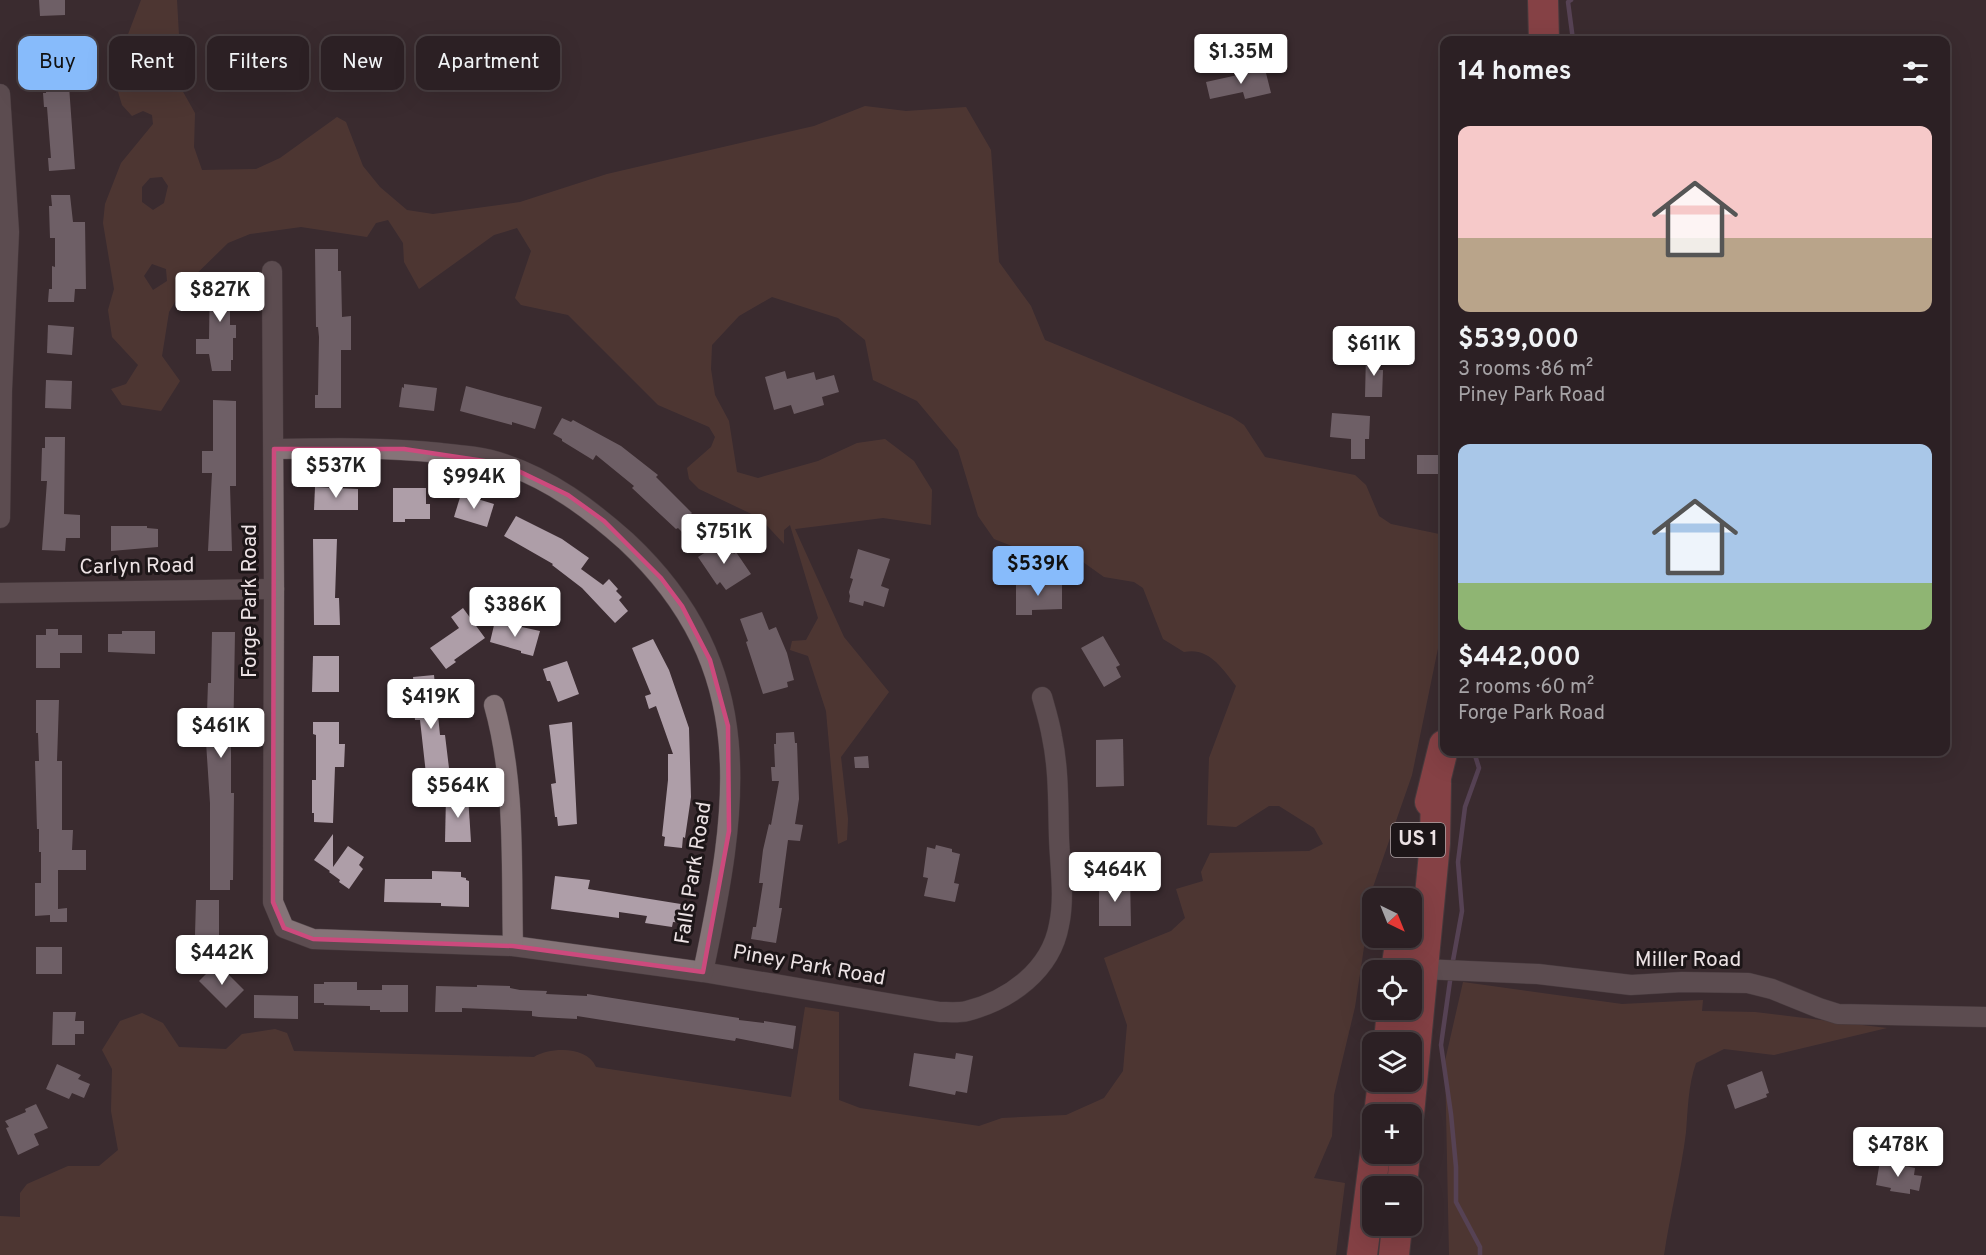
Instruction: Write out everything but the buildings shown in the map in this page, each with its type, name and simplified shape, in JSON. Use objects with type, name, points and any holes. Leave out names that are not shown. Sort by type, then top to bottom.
[{"type":"highway","points":[[1543,0],[1544,36]]},
{"type":"highway","name":"US 1","points":[[1410,888],[1418,842],[1442,756]]},
{"type":"highway","name":"US 1","points":[[1410,1104],[1435,843],[1436,783]]},
{"type":"highway","name":"US 1","points":[[1408,948],[1424,969]]},
{"type":"highway","points":[[1362,1255],[1374,1164]]},
{"type":"highway","points":[[1394,1255],[1396,1236]]},
{"type":"street","points":[[0,94],[9,232],[2,390],[0,519]]},
{"type":"street","name":"Forge Park Road","points":[[272,272],[273,902],[284,928]]},
{"type":"street","name":"Falls Park Road","points":[[273,449],[404,449],[471,456],[504,464],[536,477],[568,495],[604,521],[638,552],[661,578],[682,606],[710,660],[728,726],[729,831],[703,972]]},
{"type":"street","name":"Carlyn Road","points":[[0,593],[274,589]]},
{"type":"street","name":"Piney Park Road","points":[[284,928],[313,939],[513,946],[703,972],[940,1012],[966,1011],[1002,998],[1029,978],[1054,946],[1060,924],[1062,894],[1057,778],[1053,738],[1042,697]]},
{"type":"street","points":[[494,705],[501,729],[509,797],[513,946]]},
{"type":"street","name":"Miller Road","points":[[1424,969],[1538,974],[1631,985],[1682,982],[1748,983],[1772,989],[1838,1014],[1986,1017]]},
{"type":"highlighted area","points":[[274,449],[404,449],[504,464],[568,495],[604,521],[661,578],[682,606],[710,660],[728,726],[729,831],[703,972],[513,946],[313,939],[284,928],[273,902]]},
{"type":"shaded area","points":[[141,0],[177,0],[179,36],[127,36]]},
{"type":"shaded area","points":[[118,90],[182,90],[195,113],[194,147],[202,170],[256,169],[280,158],[337,117],[346,122],[363,166],[380,187],[407,210],[433,214],[520,202],[607,174],[814,126],[865,106],[906,111],[966,107],[991,150],[999,262],[1031,306],[1045,340],[1232,417],[1244,425],[1265,457],[1355,475],[1366,485],[1379,516],[1391,524],[1440,534],[1440,638],[1412,775],[1373,888],[1362,888],[1362,948],[1364,948],[1355,1007],[1334,1095],[1332,1136],[1314,1178],[1345,1183],[1336,1255],[0,1255],[0,1216],[20,1217],[20,1193],[27,1184],[68,1166],[99,1166],[118,1150],[111,1111],[112,1069],[102,1050],[120,1021],[142,1013],[163,1023],[179,1047],[226,1049],[242,1034],[275,1029],[287,1033],[294,1051],[534,1057],[550,1051],[568,1050],[585,1055],[596,1067],[791,1097],[805,1007],[839,1012],[839,1100],[860,1108],[979,1126],[1002,1118],[1066,1115],[1104,1098],[1123,1071],[1127,1025],[1104,958],[1171,931],[1185,918],[1176,889],[1203,881],[1201,872],[1210,853],[1309,851],[1323,844],[1314,828],[1279,806],[1269,806],[1236,827],[1207,825],[1209,758],[1236,686],[1220,666],[1208,656],[1193,651],[1184,652],[1163,639],[1143,588],[1134,582],[1104,577],[1069,552],[1017,548],[994,539],[978,516],[958,450],[917,401],[873,380],[865,340],[838,318],[772,297],[739,316],[712,345],[711,369],[715,395],[729,421],[737,472],[758,478],[818,461],[857,443],[885,439],[914,461],[932,490],[931,525],[883,518],[795,529],[844,637],[889,692],[841,757],[848,819],[847,840],[838,844],[826,711],[808,656],[790,650],[792,641],[806,640],[818,618],[790,525],[784,530],[784,544],[760,518],[699,489],[689,479],[687,468],[711,447],[715,437],[709,427],[658,405],[568,315],[521,305],[515,298],[531,251],[517,228],[494,235],[419,289],[404,262],[403,243],[388,220],[376,223],[367,237],[301,227],[250,234],[228,243],[185,285],[169,312],[162,356],[180,381],[161,411],[122,405],[111,389],[126,384],[138,365],[112,337],[108,310],[114,289],[103,223],[105,204],[121,163],[153,124],[152,115],[143,111],[132,116],[122,105]],"holes":[[[162,177],[168,186],[164,203],[153,210],[142,202],[142,187],[150,178]],[[152,264],[166,269],[167,281],[153,290],[144,276]]]},
{"type":"shaded area","points":[[1463,982],[1622,1004],[1703,1000],[1702,1011],[1755,1012],[1887,1028],[1774,1055],[1724,1049],[1696,1063],[1690,1089],[1684,1147],[1664,1255],[1449,1255],[1445,1061]]},
{"type":"waterway","points":[[1571,0],[1568,2],[1572,36]]},
{"type":"waterway","points":[[1452,966],[1462,911],[1458,862],[1465,807],[1479,768],[1475,756]]},
{"type":"waterway","points":[[1451,974],[1441,1045],[1451,1114],[1456,1167],[1456,1202],[1480,1247],[1480,1255]]}]
